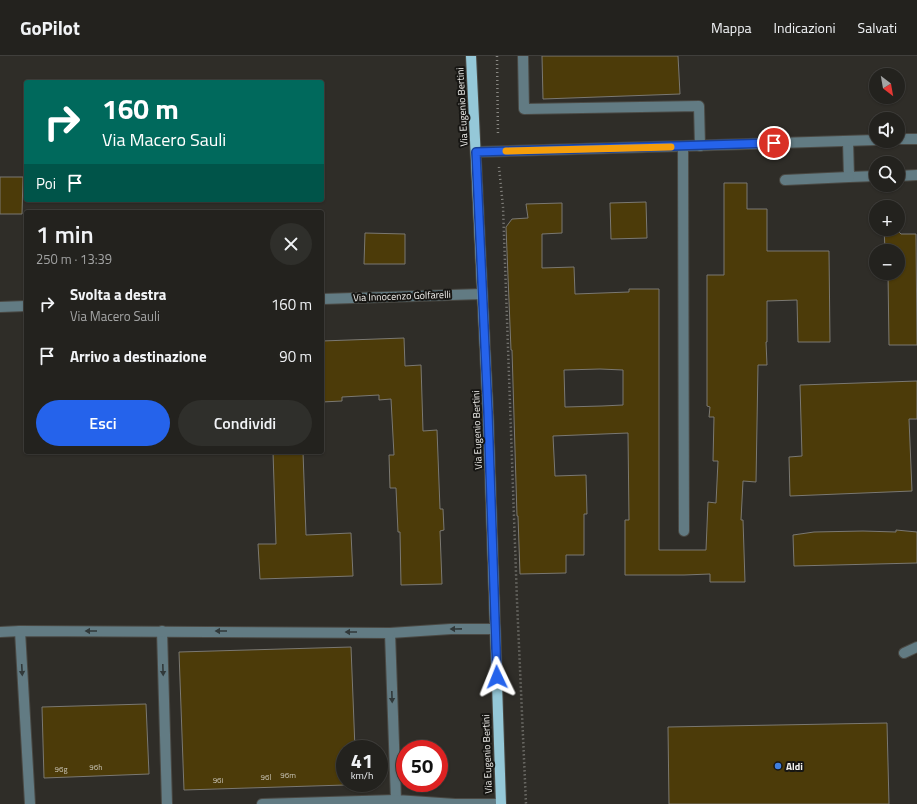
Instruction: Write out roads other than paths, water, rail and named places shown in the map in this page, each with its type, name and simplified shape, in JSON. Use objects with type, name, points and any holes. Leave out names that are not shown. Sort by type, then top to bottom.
[{"type":"main road","name":"Via Eugenio Bertini","points":[[471,56],[488,412],[501,804]]},
{"type":"street","points":[[523,56],[524,109],[699,106],[700,146]]},
{"type":"street","points":[[905,139],[917,139]]},
{"type":"street","points":[[476,152],[869,140]]},
{"type":"street","points":[[848,141],[849,177]]},
{"type":"street","points":[[683,146],[684,531]]},
{"type":"street","points":[[905,176],[917,175]]},
{"type":"street","points":[[786,180],[869,176]]},
{"type":"street","name":"Via Innocenzo Golfarelli","points":[[324,298],[482,294]]},
{"type":"street","points":[[0,307],[24,306]]},
{"type":"street","points":[[0,632],[162,631],[390,633],[451,629],[495,629]]},
{"type":"street","points":[[20,631],[30,804]]},
{"type":"street","points":[[162,631],[167,804]]},
{"type":"street","points":[[390,633],[396,800]]},
{"type":"street","points":[[904,653],[917,647]]},
{"type":"street","points":[[262,804],[396,800],[455,804],[501,804]]},
{"type":"place","name":"Aldi","points":[[778,766]]}]
